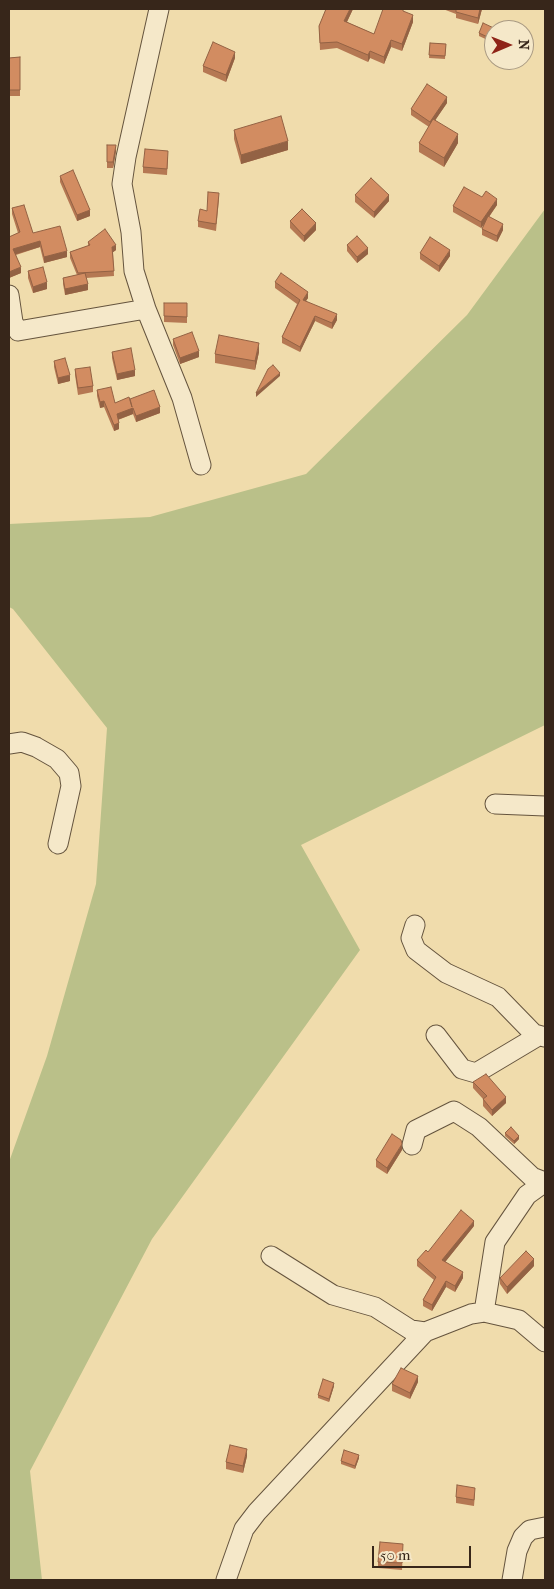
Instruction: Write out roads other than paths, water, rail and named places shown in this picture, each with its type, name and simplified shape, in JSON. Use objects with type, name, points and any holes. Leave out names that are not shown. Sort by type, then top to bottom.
[{"type":"street","points":[[159,9],[126,157],[122,184],[131,232],[134,271],[146,309],[182,398],[201,465]]},
{"type":"street","points":[[9,295],[12,322],[18,330],[146,309]]},
{"type":"street","points":[[9,744],[22,742],[36,747],[57,759],[69,773],[71,786],[58,844]]},
{"type":"street","points":[[495,804],[545,806]]},
{"type":"street","points":[[415,925],[411,938],[416,950],[446,973],[502,1000],[521,1022],[542,1037],[476,1073],[462,1070],[436,1035]]},
{"type":"street","points":[[412,1145],[416,1130],[454,1111],[479,1127],[532,1177],[545,1182]]},
{"type":"street","points":[[484,1312],[496,1242],[528,1195],[545,1182]]},
{"type":"street","points":[[271,1256],[332,1295],[375,1307],[411,1330],[425,1332]]},
{"type":"street","points":[[226,1580],[244,1529],[257,1512],[425,1332],[471,1314],[484,1312],[519,1320],[545,1342]]},
{"type":"street","points":[[512,1580],[517,1551],[523,1537],[530,1530],[545,1527]]}]
